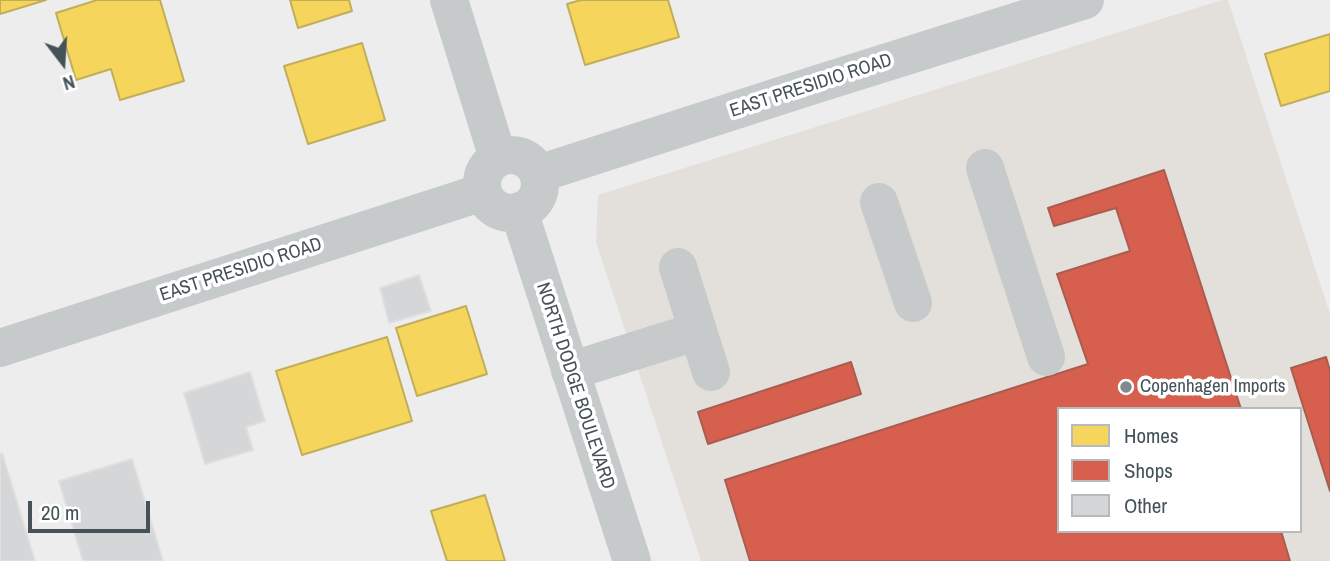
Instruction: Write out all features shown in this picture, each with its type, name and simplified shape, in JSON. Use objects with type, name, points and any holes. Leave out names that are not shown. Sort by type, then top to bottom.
[{"type":"street","points":[[449,0],[498,158]]},
{"type":"street","name":"EAST PRESIDIO ROAD","points":[[538,174],[1085,0]]},
{"type":"street","points":[[507,155],[526,159],[538,174],[538,194],[533,202],[519,211],[508,213],[492,207],[483,192],[484,173],[490,164],[507,155]]},
{"type":"street","points":[[985,168],[1046,357]]},
{"type":"street","name":"EAST PRESIDIO ROAD","points":[[0,348],[483,192]]},
{"type":"street","points":[[879,202],[913,303]]},
{"type":"street","name":"NORTH DODGE BOULEVARD","points":[[519,211],[632,561]]},
{"type":"street","points":[[678,267],[711,372]]},
{"type":"street","points":[[570,371],[698,331]]},
{"type":"shaded area","points":[[1228,0],[1330,314],[1330,561],[701,561],[596,242],[598,195]]},
{"type":"building: Homes","points":[[0,0],[46,0],[0,14]]},
{"type":"building: Homes","points":[[97,0],[160,0],[184,81],[120,100],[111,69],[76,80],[56,13]]},
{"type":"building: Homes","points":[[290,0],[349,0],[352,11],[298,28]]},
{"type":"building: Homes","points":[[581,0],[668,0],[679,37],[585,65],[567,4]]},
{"type":"building: Homes","points":[[1330,34],[1330,91],[1281,106],[1265,54]]},
{"type":"building: Homes","points":[[362,43],[385,120],[308,144],[284,66]]},
{"type":"building: Homes","points":[[466,306],[487,374],[417,396],[396,328]]},
{"type":"building: Homes","points":[[387,337],[412,421],[302,455],[276,371]]},
{"type":"building: Homes","points":[[485,495],[505,561],[447,561],[431,511]]},
{"type":"building: Shops","name":"Copenhagen Imports","points":[[1164,170],[1240,407],[1057,407],[1057,533],[1282,533],[1290,561],[750,561],[725,480],[1088,364],[1057,274],[1130,251],[1116,208],[1054,226],[1048,208]]},
{"type":"building: Shops","points":[[1326,357],[1330,371],[1330,491],[1291,368]]},
{"type":"building: Shops","points":[[851,362],[861,394],[708,444],[698,412]]},
{"type":"building: Other","points":[[419,275],[431,311],[389,323],[380,288]]},
{"type":"building: Other","points":[[250,372],[265,421],[246,427],[253,450],[205,464],[184,393]]},
{"type":"building: Other","points":[[2,453],[35,561],[0,561]]},
{"type":"building: Other","points":[[132,459],[163,561],[83,561],[59,481]]},
{"type":"place","name":"Copenhagen Imports","points":[[1126,387]]}]
